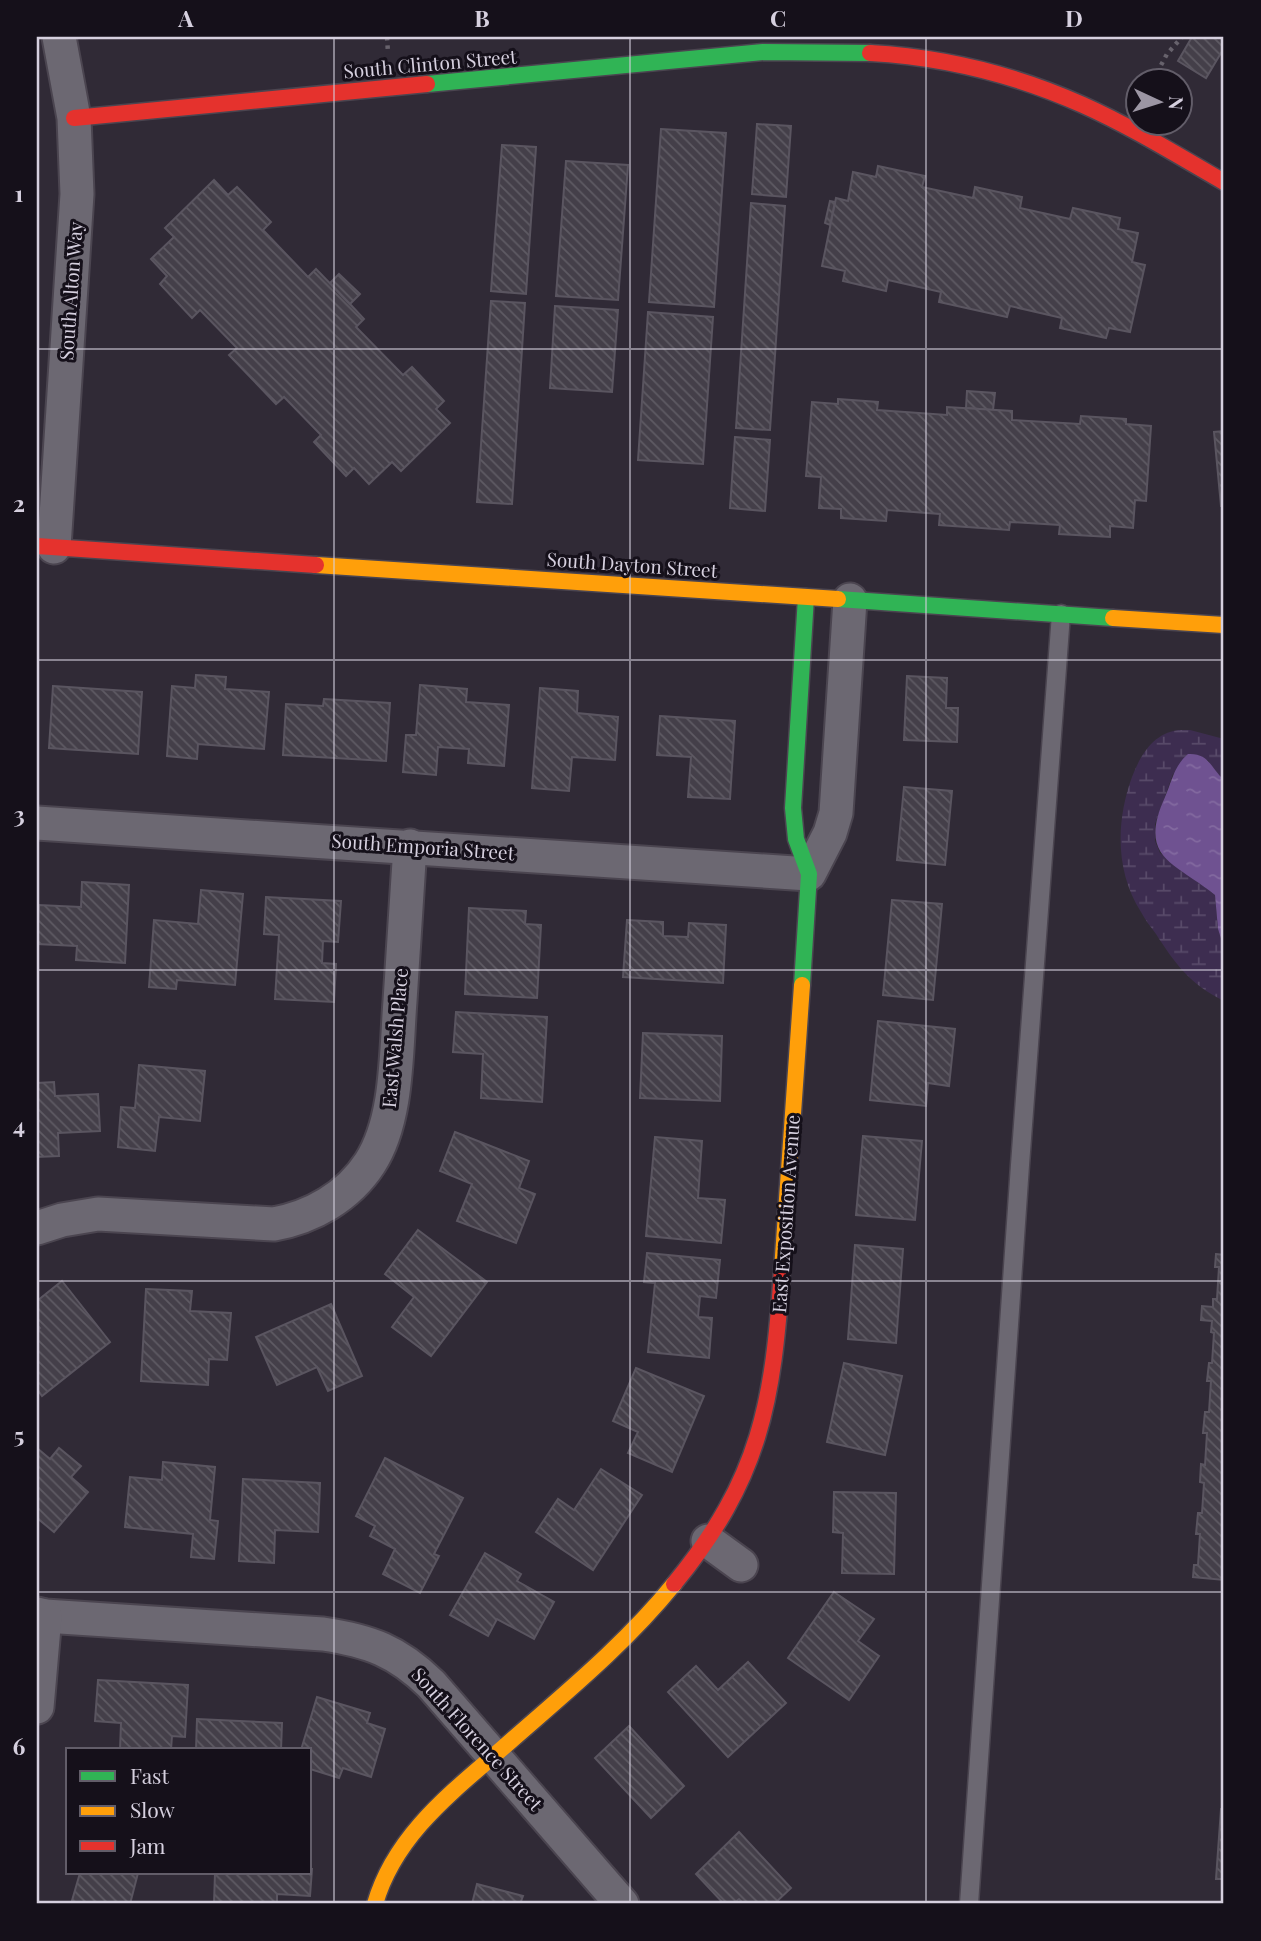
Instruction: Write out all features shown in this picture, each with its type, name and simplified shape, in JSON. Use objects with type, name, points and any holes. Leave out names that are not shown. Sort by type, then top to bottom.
[{"type":"street","name":"South Alton Way","points":[[45,547],[75,243],[77,194],[74,118],[59,37]]},
{"type":"street","name":"South Clinton Street","points":[[74,118],[763,52],[861,51],[951,63],[1044,88],[1104,115],[1224,183]]},
{"type":"street","name":"South Dayton Street","points":[[45,547],[1224,625]]},
{"type":"street","name":"East Exposition Avenue","points":[[806,597],[793,807],[796,839],[809,874]]},
{"type":"street","name":"East Exposition Avenue","points":[[375,1904],[383,1877],[400,1846],[431,1812],[630,1634],[708,1541],[754,1452],[768,1405],[774,1370],[809,874],[830,833],[836,813],[850,600]]},
{"type":"street","name":"South Emporia Street","points":[[37,823],[809,874]]},
{"type":"street","name":"East Walsh Place","points":[[37,1228],[62,1220],[98,1214],[274,1224],[292,1221],[338,1198],[370,1163],[382,1139],[391,1095],[410,846]]},
{"type":"street","points":[[708,1541],[741,1564]]},
{"type":"street","points":[[37,1707],[41,1615]]},
{"type":"street","name":"South Florence Street","points":[[41,1615],[312,1633],[368,1644],[397,1656],[414,1668],[495,1756],[622,1904]]},
{"type":"lane","points":[[969,1904],[1061,614]]},
{"type":"path","points":[[1161,66],[1182,37]]},
{"type":"green space","points":[[1190,730],[1224,739],[1224,780],[1213,770],[1208,760],[1173,774],[1155,824],[1155,841],[1160,853],[1215,895],[1218,929],[1224,948],[1224,1001],[1193,981],[1170,955],[1132,896],[1123,863],[1121,828],[1132,777],[1149,746],[1169,732]]},
{"type":"water","points":[[1188,754],[1205,758],[1224,780],[1224,948],[1218,929],[1215,895],[1164,857],[1155,834],[1157,818],[1174,774]]},
{"type":"building","points":[[1192,37],[1224,37],[1224,48],[1206,78],[1194,71],[1194,66],[1186,66],[1178,61]]},
{"type":"building","points":[[757,124],[791,126],[786,197],[752,194]]},
{"type":"building","points":[[661,129],[726,133],[714,307],[649,302]]},
{"type":"building","points":[[502,145],[536,147],[526,294],[491,291]]},
{"type":"building","points":[[566,161],[628,165],[618,300],[556,296]]},
{"type":"building","points":[[878,166],[925,176],[922,187],[973,198],[975,187],[1022,197],[1020,208],[1070,219],[1073,208],[1120,218],[1118,229],[1138,233],[1132,262],[1145,265],[1130,332],[1109,328],[1106,338],[1060,328],[1062,318],[1010,306],[1007,317],[939,302],[941,292],[888,280],[886,291],[843,281],[845,271],[822,266],[836,198],[848,201],[853,172],[876,177]]},
{"type":"building","points":[[214,180],[228,195],[237,187],[271,222],[263,230],[308,277],[316,269],[364,319],[356,327],[403,375],[412,367],[444,401],[436,409],[450,423],[401,471],[392,462],[369,484],[354,468],[346,476],[314,442],[321,435],[284,397],[276,404],[229,355],[237,348],[200,310],[192,318],[160,284],[167,276],[151,259],[174,237],[165,228]]},
{"type":"building","points":[[830,201],[835,202],[830,225],[825,223]]},
{"type":"building","points":[[751,203],[785,206],[770,430],[736,428]]},
{"type":"building","points":[[339,274],[360,294],[350,304],[330,283]]},
{"type":"building","points":[[491,301],[525,303],[512,504],[477,502]]},
{"type":"building","points":[[555,306],[618,310],[612,392],[550,388]]},
{"type":"building","points":[[648,312],[713,317],[703,464],[638,460]]},
{"type":"building","points":[[967,391],[995,393],[993,410],[966,408]]},
{"type":"building","points":[[838,399],[878,402],[877,410],[947,415],[947,407],[1012,411],[1012,420],[1080,424],[1081,416],[1126,419],[1126,424],[1151,426],[1146,501],[1135,500],[1133,528],[1110,526],[1110,537],[1059,534],[1060,525],[1010,522],[1009,530],[939,525],[940,514],[887,510],[886,521],[841,518],[841,509],[819,508],[821,477],[806,476],[812,402],[838,404]]},
{"type":"building","points":[[1224,431],[1224,506],[1221,506],[1214,432]]},
{"type":"building","points":[[735,437],[770,440],[765,511],[730,508]]},
{"type":"building","points":[[196,675],[226,677],[225,689],[269,692],[264,749],[198,744],[197,759],[167,756],[172,686],[195,688]]},
{"type":"building","points":[[907,676],[947,678],[946,708],[958,708],[957,742],[904,740]]},
{"type":"building","points":[[420,685],[467,689],[466,702],[509,705],[504,766],[468,763],[469,749],[438,747],[436,775],[403,772],[406,735],[416,735]]},
{"type":"building","points":[[53,686],[142,692],[138,754],[49,748]]},
{"type":"building","points":[[540,688],[578,691],[577,713],[618,717],[615,760],[572,757],[569,791],[532,788]]},
{"type":"building","points":[[324,699],[390,703],[386,761],[283,755],[286,704],[323,706]]},
{"type":"building","points":[[660,716],[735,721],[730,799],[688,797],[691,757],[657,755]]},
{"type":"building","points":[[904,787],[952,791],[945,865],[897,860]]},
{"type":"building","points":[[82,882],[129,885],[125,963],[76,960],[77,946],[37,944],[39,905],[81,907]]},
{"type":"building","points":[[201,890],[243,894],[235,985],[177,980],[176,989],[149,987],[154,920],[198,924]]},
{"type":"building","points":[[266,897],[341,901],[338,942],[323,941],[322,963],[336,964],[334,1002],[275,999],[279,935],[264,934]]},
{"type":"building","points":[[892,900],[942,904],[933,1000],[883,995]]},
{"type":"building","points":[[469,908],[526,911],[525,924],[541,925],[537,998],[465,994]]},
{"type":"building","points":[[627,920],[663,922],[663,936],[688,937],[689,923],[726,925],[723,983],[623,977]]},
{"type":"building","points":[[456,1012],[547,1017],[542,1102],[481,1098],[483,1054],[453,1052]]},
{"type":"building","points":[[878,1021],[955,1029],[949,1086],[928,1083],[926,1106],[870,1100]]},
{"type":"building","points":[[643,1033],[722,1036],[720,1101],[640,1098]]},
{"type":"building","points":[[139,1065],[205,1071],[200,1121],[159,1117],[155,1151],[118,1147],[121,1107],[135,1108]]},
{"type":"building","points":[[54,1082],[55,1096],[98,1094],[100,1131],[58,1133],[59,1156],[37,1157],[37,1083]]},
{"type":"building","points":[[455,1132],[529,1161],[519,1188],[535,1194],[516,1243],[457,1221],[472,1184],[440,1171]]},
{"type":"building","points":[[863,1136],[922,1141],[915,1220],[856,1215]]},
{"type":"building","points":[[655,1137],[702,1141],[698,1198],[725,1200],[721,1243],[646,1236]]},
{"type":"building","points":[[418,1230],[487,1282],[431,1356],[392,1327],[414,1297],[385,1274]]},
{"type":"building","points":[[855,1245],[903,1249],[896,1343],[848,1339]]},
{"type":"building","points":[[647,1253],[720,1260],[716,1298],[700,1296],[698,1317],[712,1318],[709,1358],[648,1352],[655,1283],[644,1282]]},
{"type":"building","points":[[1216,1254],[1224,1255],[1224,1580],[1193,1577],[1194,1565],[1198,1565],[1200,1534],[1196,1534],[1198,1513],[1202,1513],[1204,1483],[1200,1482],[1201,1464],[1205,1465],[1207,1433],[1203,1433],[1205,1412],[1209,1412],[1211,1381],[1207,1381],[1209,1363],[1212,1363],[1214,1333],[1211,1332],[1212,1321],[1201,1320],[1202,1306],[1213,1307],[1213,1299],[1217,1299],[1219,1267],[1215,1267]]},
{"type":"building","points":[[62,1281],[110,1342],[42,1396],[37,1389],[37,1331],[40,1328],[37,1325],[37,1301]]},
{"type":"building","points":[[146,1289],[192,1291],[190,1311],[231,1313],[227,1360],[209,1359],[208,1385],[141,1381]]},
{"type":"building","points":[[331,1304],[362,1376],[328,1391],[317,1367],[277,1385],[256,1337]]},
{"type":"building","points":[[844,1363],[902,1376],[885,1455],[827,1442]]},
{"type":"building","points":[[636,1368],[704,1396],[672,1472],[628,1453],[638,1432],[613,1421]]},
{"type":"building","points":[[37,1448],[50,1459],[59,1448],[81,1466],[71,1477],[88,1492],[54,1532],[37,1518]]},
{"type":"building","points":[[385,1458],[463,1498],[434,1554],[439,1556],[420,1593],[383,1574],[395,1549],[370,1536],[375,1526],[356,1516]]},
{"type":"building","points":[[163,1462],[215,1467],[210,1520],[218,1521],[214,1559],[191,1557],[193,1534],[125,1527],[130,1477],[162,1480]]},
{"type":"building","points":[[601,1469],[642,1495],[593,1570],[536,1532],[558,1499],[574,1510]]},
{"type":"building","points":[[243,1479],[320,1483],[318,1532],[275,1530],[274,1563],[239,1561]]},
{"type":"building","points":[[834,1492],[896,1493],[894,1574],[842,1573],[843,1533],[833,1532]]},
{"type":"building","points":[[485,1553],[521,1574],[517,1581],[554,1602],[534,1639],[497,1619],[488,1636],[450,1615]]},
{"type":"building","points":[[834,1592],[874,1619],[858,1641],[879,1656],[849,1700],[788,1658]]},
{"type":"building","points":[[748,1662],[786,1703],[728,1757],[668,1692],[696,1666],[718,1690]]},
{"type":"building","points":[[98,1680],[188,1685],[185,1737],[172,1736],[171,1748],[120,1748],[121,1723],[95,1721]]},
{"type":"building","points":[[317,1697],[370,1713],[367,1723],[385,1729],[371,1777],[343,1768],[339,1778],[312,1770],[312,1748],[302,1748]]},
{"type":"building","points":[[197,1719],[282,1723],[281,1748],[196,1748]]},
{"type":"building","points":[[629,1726],[684,1786],[651,1818],[595,1758]]},
{"type":"building","points":[[1221,1809],[1224,1809],[1224,1879],[1216,1879]]},
{"type":"building","points":[[739,1832],[791,1888],[774,1904],[744,1904],[739,1899],[733,1904],[724,1904],[696,1874]]},
{"type":"building","points":[[80,1874],[138,1874],[130,1904],[71,1904]]},
{"type":"building","points":[[215,1874],[312,1874],[310,1896],[277,1894],[277,1904],[214,1904]]},
{"type":"building","points":[[477,1884],[523,1896],[520,1904],[472,1904]]},
{"type":"traffic: fast","points":[[427,84],[763,52],[870,53]]},
{"type":"traffic: fast","points":[[802,985],[809,874],[796,839],[793,808],[806,597]]},
{"type":"traffic: fast","points":[[838,599],[1113,618]]},
{"type":"traffic: slow","points":[[316,565],[838,599]]},
{"type":"traffic: slow","points":[[1113,618],[1224,625]]},
{"type":"traffic: slow","points":[[782,1270],[802,985]]},
{"type":"traffic: slow","points":[[375,1904],[398,1854],[432,1812],[597,1665],[637,1626],[674,1584]]},
{"type":"traffic: jam","points":[[870,53],[951,63],[1005,76],[1058,94],[1119,123],[1224,182]]},
{"type":"traffic: jam","points":[[74,118],[427,84]]},
{"type":"traffic: jam","points":[[37,546],[316,565]]},
{"type":"traffic: jam","points":[[674,1584],[726,1509],[744,1473],[757,1437],[774,1360],[782,1270]]}]
